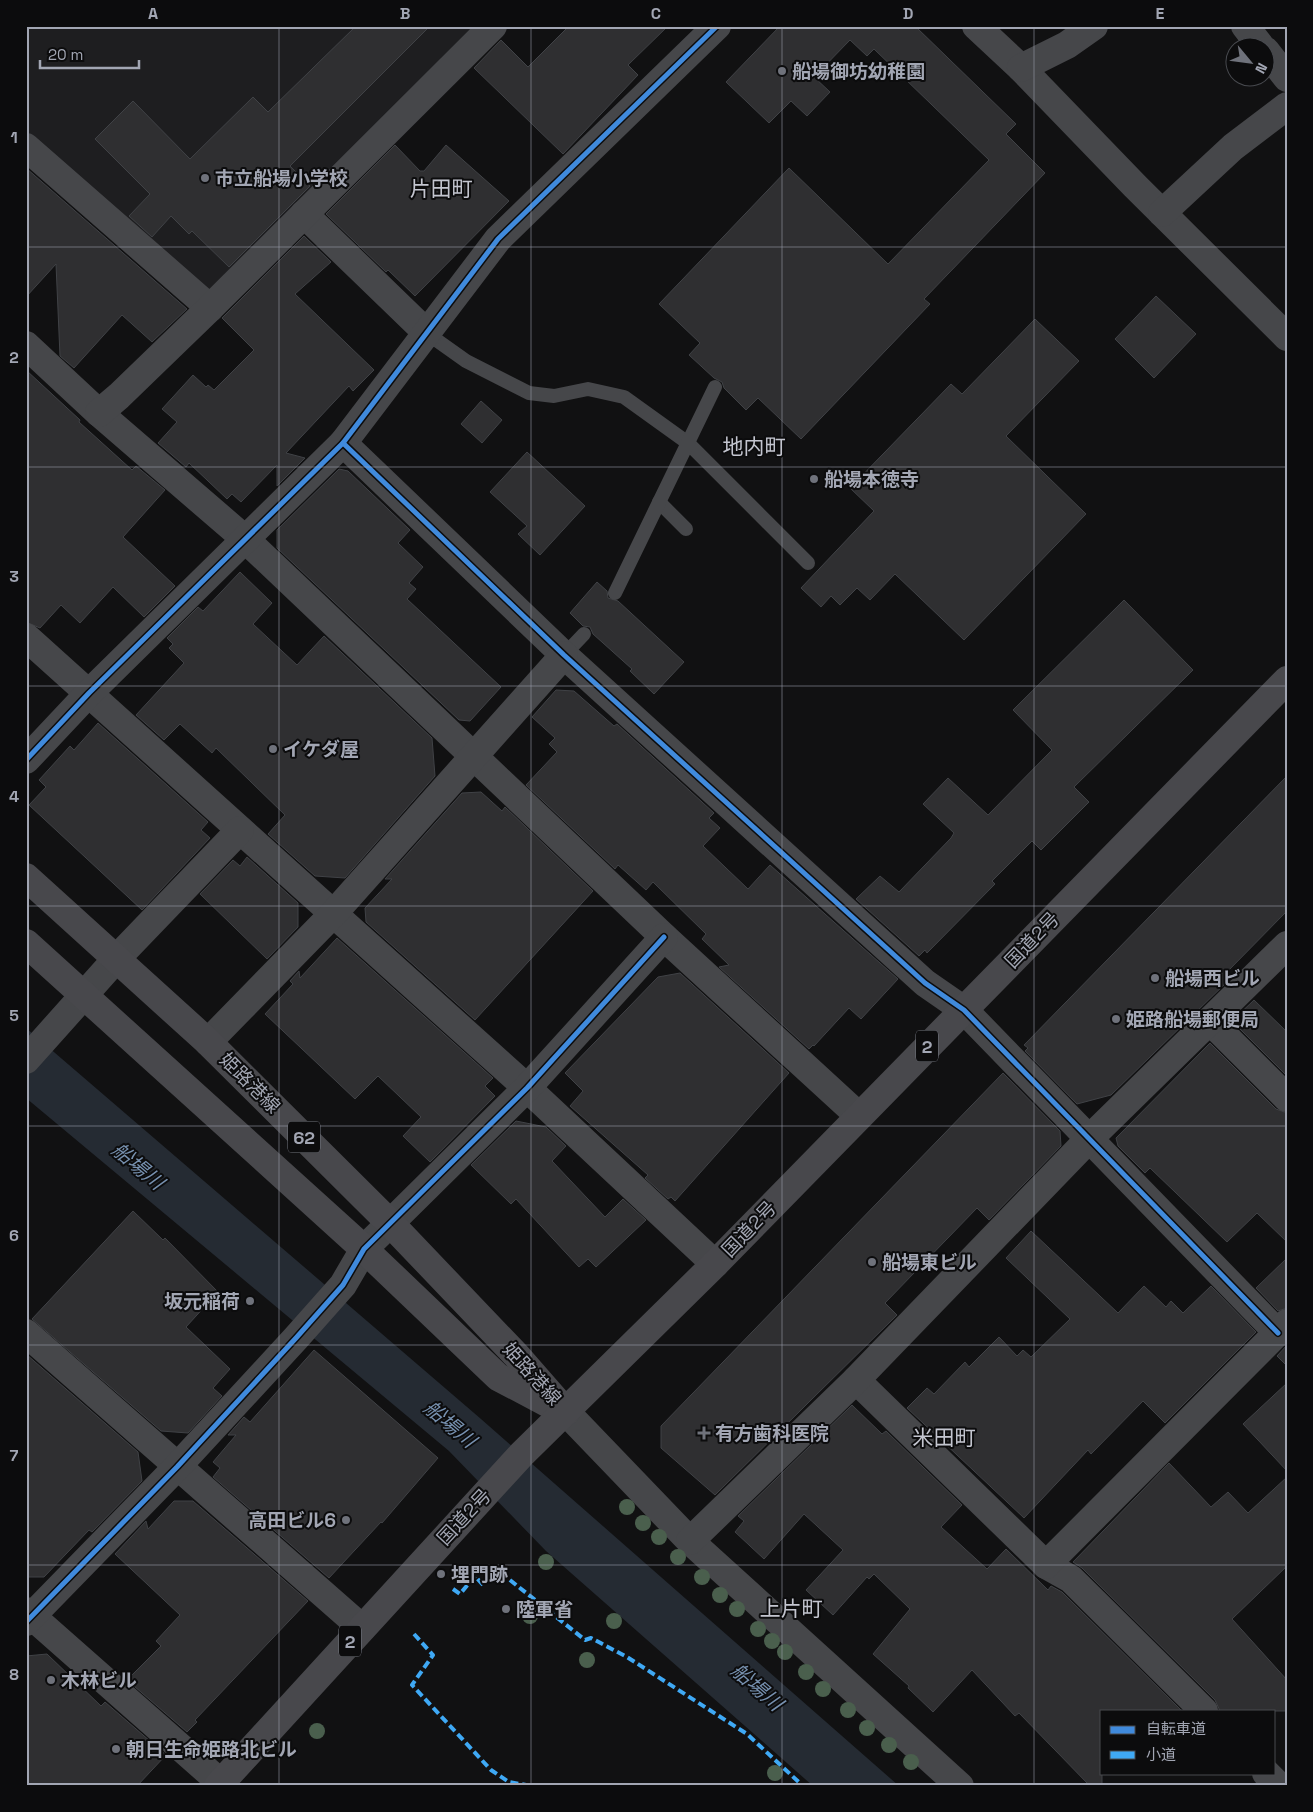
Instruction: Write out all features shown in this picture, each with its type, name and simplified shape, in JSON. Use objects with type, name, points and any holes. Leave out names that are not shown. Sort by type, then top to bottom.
[{"type":"main road","name":"国道2号","points":[[220,1784],[528,1449],[715,1264],[1287,680]]},
{"type":"main road","name":"姫路港線","points":[[26,877],[208,1042],[390,1223],[517,1356],[566,1412]]},
{"type":"main road","name":"姫路港線","points":[[26,944],[364,1250],[498,1377],[566,1412]]},
{"type":"street","points":[[99,413],[210,308],[493,26]]},
{"type":"street","points":[[26,760],[89,693],[343,443],[428,334],[498,239],[717,26]]},
{"type":"street","points":[[976,26],[1021,68],[1162,213],[1287,337]]},
{"type":"street","points":[[1021,68],[1067,45],[1094,26]]},
{"type":"street","points":[[1245,26],[1254,38]]},
{"type":"street","points":[[1276,64],[1287,78]]},
{"type":"street","points":[[1162,213],[1233,147],[1287,106]]},
{"type":"street","points":[[26,147],[210,308]]},
{"type":"street","points":[[304,214],[428,334]]},
{"type":"street","points":[[26,345],[99,413],[245,539],[664,938],[858,1116]]},
{"type":"street","points":[[343,443],[564,655],[925,983],[964,1010],[1089,1139],[1282,1328],[1046,1565]]},
{"type":"street","points":[[26,637],[527,1088],[715,1264]]},
{"type":"street","points":[[208,1042],[334,913],[564,655]]},
{"type":"street","points":[[26,1060],[117,958],[240,830]]},
{"type":"street","points":[[220,1784],[28,1616],[178,1467],[343,1285],[364,1250],[527,1088],[664,938]]},
{"type":"street","points":[[690,1541],[856,1380],[1089,1139],[1287,945]]},
{"type":"street","points":[[1210,1021],[1287,1098]]},
{"type":"street","points":[[26,1333],[362,1628]]},
{"type":"street","points":[[856,1380],[1046,1565],[1071,1579],[1203,1710]]},
{"type":"street","points":[[566,1412],[690,1541],[960,1786]]},
{"type":"street","points":[[1267,1774],[1279,1786]]},
{"type":"lane","points":[[428,334],[466,361],[529,393],[554,396],[588,389],[624,397],[688,443],[808,563]]},
{"type":"lane","points":[[615,593],[715,387]]},
{"type":"lane","points":[[659,502],[686,529]]},
{"type":"lane","points":[[564,655],[584,634]]},
{"type":"shaded area","name":"市立船場小学校","points":[[26,26],[486,26],[211,296],[26,132]]},
{"type":"water","name":"船場川","points":[[26,1028],[481,1419],[899,1786],[813,1786],[546,1551],[449,1451],[26,1098]]},
{"type":"building","points":[[356,26],[430,26],[290,166],[310,186],[229,267],[192,231],[189,234],[171,216],[152,237],[129,216],[150,194],[95,139],[133,101],[190,159],[253,97],[268,112]]},
{"type":"building","points":[[569,26],[668,26],[628,65],[638,75],[563,154],[474,68],[501,40],[528,67]]},
{"type":"building","points":[[780,26],[915,26],[1016,124],[1006,134],[1045,173],[924,299],[930,304],[801,439],[758,398],[746,410],[724,388],[722,382],[714,378],[689,355],[700,343],[659,304],[789,168],[888,264],[989,160],[874,49],[867,56],[850,40],[814,77],[830,92],[807,116],[791,101],[769,123],[726,82]]},
{"type":"building","points":[[395,145],[420,171],[424,171],[446,145],[509,201],[415,296],[388,270],[386,272],[326,214]]},
{"type":"building","points":[[26,168],[187,309],[152,342],[122,315],[74,368],[60,356],[56,264],[26,297]]},
{"type":"building","points":[[304,236],[331,262],[295,294],[374,370],[353,391],[349,386],[286,453],[305,458],[277,486],[277,465],[241,502],[232,494],[227,499],[189,463],[186,467],[158,443],[177,422],[162,409],[193,375],[206,387],[208,385],[214,390],[254,350],[222,318]]},
{"type":"building","points":[[1156,296],[1196,334],[1154,378],[1115,339]]},
{"type":"building","points":[[1035,319],[1079,361],[1006,436],[1086,514],[964,640],[895,574],[870,600],[857,588],[840,605],[831,596],[821,607],[801,588],[874,511],[850,488],[951,384],[962,394]]},
{"type":"building","points":[[26,370],[132,470],[136,466],[165,490],[123,537],[175,586],[144,617],[113,587],[80,623],[61,605],[40,628],[26,622]]},
{"type":"building","points":[[481,401],[502,420],[482,443],[461,424]]},
{"type":"building","points":[[527,452],[585,506],[540,555],[518,534],[527,526],[490,492]]},
{"type":"building","points":[[339,469],[348,471],[410,530],[398,543],[423,567],[409,583],[416,589],[407,599],[501,687],[470,721],[459,720],[277,548],[277,530]]},
{"type":"building","points":[[240,572],[272,603],[253,624],[297,665],[324,636],[432,738],[435,776],[345,878],[315,876],[268,834],[285,815],[216,748],[212,753],[180,724],[164,740],[136,715],[184,663],[169,648],[173,644],[167,638],[198,607],[203,611]]},
{"type":"building","points":[[597,582],[607,591],[608,598],[618,601],[684,662],[654,694],[630,671],[632,669],[593,634],[590,627],[583,626],[570,613]]},
{"type":"building","points":[[1124,600],[1193,670],[1074,787],[1089,802],[1041,850],[1032,841],[992,881],[995,884],[927,953],[925,950],[919,956],[856,899],[880,876],[899,892],[951,838],[954,833],[923,804],[948,778],[988,815],[1052,750],[1013,710]]},
{"type":"building","points":[[556,690],[574,691],[614,726],[617,724],[714,813],[709,818],[720,828],[703,846],[748,889],[770,865],[898,979],[861,1019],[849,1008],[809,1049],[719,967],[729,965],[702,939],[706,934],[653,882],[646,890],[618,865],[615,869],[526,785],[557,752],[549,744],[555,738],[532,717]]},
{"type":"building","points":[[98,723],[208,822],[201,830],[210,838],[142,910],[29,805],[46,787],[39,780],[70,746],[74,750]]},
{"type":"building","name":"船場西ビル","points":[[1287,776],[1287,911],[1226,973],[1231,978],[1111,1095],[1077,1104],[1025,1051],[1028,1048],[1024,1045]]},
{"type":"building","points":[[481,792],[502,811],[505,807],[593,891],[475,1020],[366,922],[365,908],[392,879],[385,879],[462,793]]},
{"type":"building","points":[[247,857],[298,903],[298,927],[267,959],[200,894],[233,860],[240,866]]},
{"type":"building","points":[[337,938],[493,1078],[485,1086],[495,1096],[430,1162],[403,1136],[421,1117],[378,1076],[355,1099],[265,1014],[293,984],[290,981],[299,971],[300,978]]},
{"type":"building","points":[[680,973],[789,1073],[675,1201],[671,1197],[668,1199],[645,1178],[648,1175],[570,1106],[583,1091],[565,1073],[658,977]]},
{"type":"building","points":[[1254,1000],[1287,1032],[1287,1076],[1232,1021]]},
{"type":"building","points":[[1210,1043],[1276,1109],[1287,1113],[1287,1242],[1257,1213],[1227,1242],[1150,1168],[1145,1173],[1118,1146],[1116,1138]]},
{"type":"building","name":"船場東ビル","points":[[1003,1073],[1060,1131],[1061,1146],[989,1220],[977,1208],[885,1303],[897,1315],[715,1495],[661,1448],[661,1426]]},
{"type":"building","points":[[516,1121],[546,1127],[566,1146],[552,1161],[605,1217],[623,1199],[646,1220],[596,1267],[588,1259],[579,1267],[516,1199],[511,1204],[471,1165]]},
{"type":"building","points":[[133,1211],[163,1240],[165,1238],[218,1292],[186,1327],[230,1369],[213,1388],[222,1396],[188,1433],[161,1431],[32,1319]]},
{"type":"building","points":[[1031,1231],[1118,1313],[1144,1286],[1166,1307],[1171,1301],[1183,1313],[1211,1286],[1256,1332],[1165,1423],[1143,1401],[1091,1454],[1088,1450],[1024,1518],[907,1408],[927,1388],[934,1394],[965,1362],[969,1367],[999,1337],[1017,1356],[1023,1350],[1031,1357],[1070,1319],[1006,1258]]},
{"type":"building","points":[[1287,1258],[1287,1308],[1278,1311],[1256,1288]]},
{"type":"building","points":[[1287,1345],[1287,1366],[1277,1356]]},
{"type":"building","points":[[314,1350],[438,1458],[382,1523],[329,1578],[213,1477],[220,1468],[213,1462],[236,1435],[228,1435],[244,1417],[250,1422]]},
{"type":"building","points":[[26,1354],[138,1452],[142,1481],[92,1532],[89,1530],[44,1577],[26,1577]]},
{"type":"building","points":[[1287,1383],[1287,1471],[1243,1424]]},
{"type":"building","points":[[852,1405],[882,1434],[886,1431],[962,1505],[941,1527],[987,1569],[1006,1549],[1048,1590],[1051,1586],[1062,1592],[1181,1710],[1100,1710],[1100,1774],[1102,1774],[1102,1786],[1090,1786],[1019,1713],[1015,1716],[972,1670],[933,1712],[908,1688],[909,1686],[873,1654],[910,1609],[874,1574],[869,1579],[867,1577],[833,1615],[806,1590],[843,1550],[804,1514],[764,1559],[735,1532],[744,1521],[738,1516]]},
{"type":"building","points":[[1169,1463],[1211,1507],[1228,1492],[1248,1513],[1287,1477],[1287,1566],[1232,1619],[1287,1680],[1287,1711],[1220,1710],[1215,1700],[1082,1568],[1073,1562]]},
{"type":"building","points":[[174,1501],[193,1501],[308,1601],[195,1720],[197,1722],[187,1732],[127,1680],[161,1646],[156,1641],[180,1615],[115,1554],[146,1521],[148,1529]]},
{"type":"building","points":[[47,1654],[101,1706],[105,1702],[166,1755],[137,1786],[26,1786],[26,1656]]},
{"type":"marked path","points":[[453,1589],[460,1594],[475,1576],[483,1585],[495,1568],[585,1640],[591,1638],[627,1657],[747,1734],[803,1786]]},
{"type":"marked path","points":[[414,1634],[433,1655],[412,1685],[491,1770],[509,1782],[532,1786]]},
{"type":"cycle path","points":[[26,760],[89,693],[343,443],[498,239],[717,26]]},
{"type":"cycle path","points":[[343,443],[564,655],[925,983],[964,1010],[1278,1333]]},
{"type":"cycle path","points":[[26,1622],[177,1467],[296,1338],[343,1285],[364,1249],[527,1088],[664,937]]},
{"type":"place","name":"船場御坊幼稚園","points":[[782,71]]},
{"type":"place","name":"市立船場小学校","points":[[205,178]]},
{"type":"place","name":"船場本徳寺","points":[[814,479]]},
{"type":"place","name":"イケダ屋","points":[[273,749]]},
{"type":"place","name":"船場西ビル","points":[[1155,978]]},
{"type":"place","name":"姫路船場郵便局","points":[[1116,1019]]},
{"type":"place","name":"船場東ビル","points":[[872,1262]]},
{"type":"place","name":"坂元稲荷","points":[[250,1301]]},
{"type":"place","name":"有方歯科医院","points":[[704,1433]]},
{"type":"place","name":"高田ビル6","points":[[346,1520]]},
{"type":"place","name":"埋門跡","points":[[441,1574]]},
{"type":"place","name":"陸軍省","points":[[506,1609]]},
{"type":"place","name":"木林ビル","points":[[51,1680]]},
{"type":"place","name":"朝日生命姫路北ビル","points":[[116,1749]]},
{"type":"district","name":"片田町","points":[[441,188]]},
{"type":"district","name":"地内町","points":[[754,446]]},
{"type":"district","name":"米田町","points":[[944,1437]]},
{"type":"district","name":"上片町","points":[[791,1608]]}]
